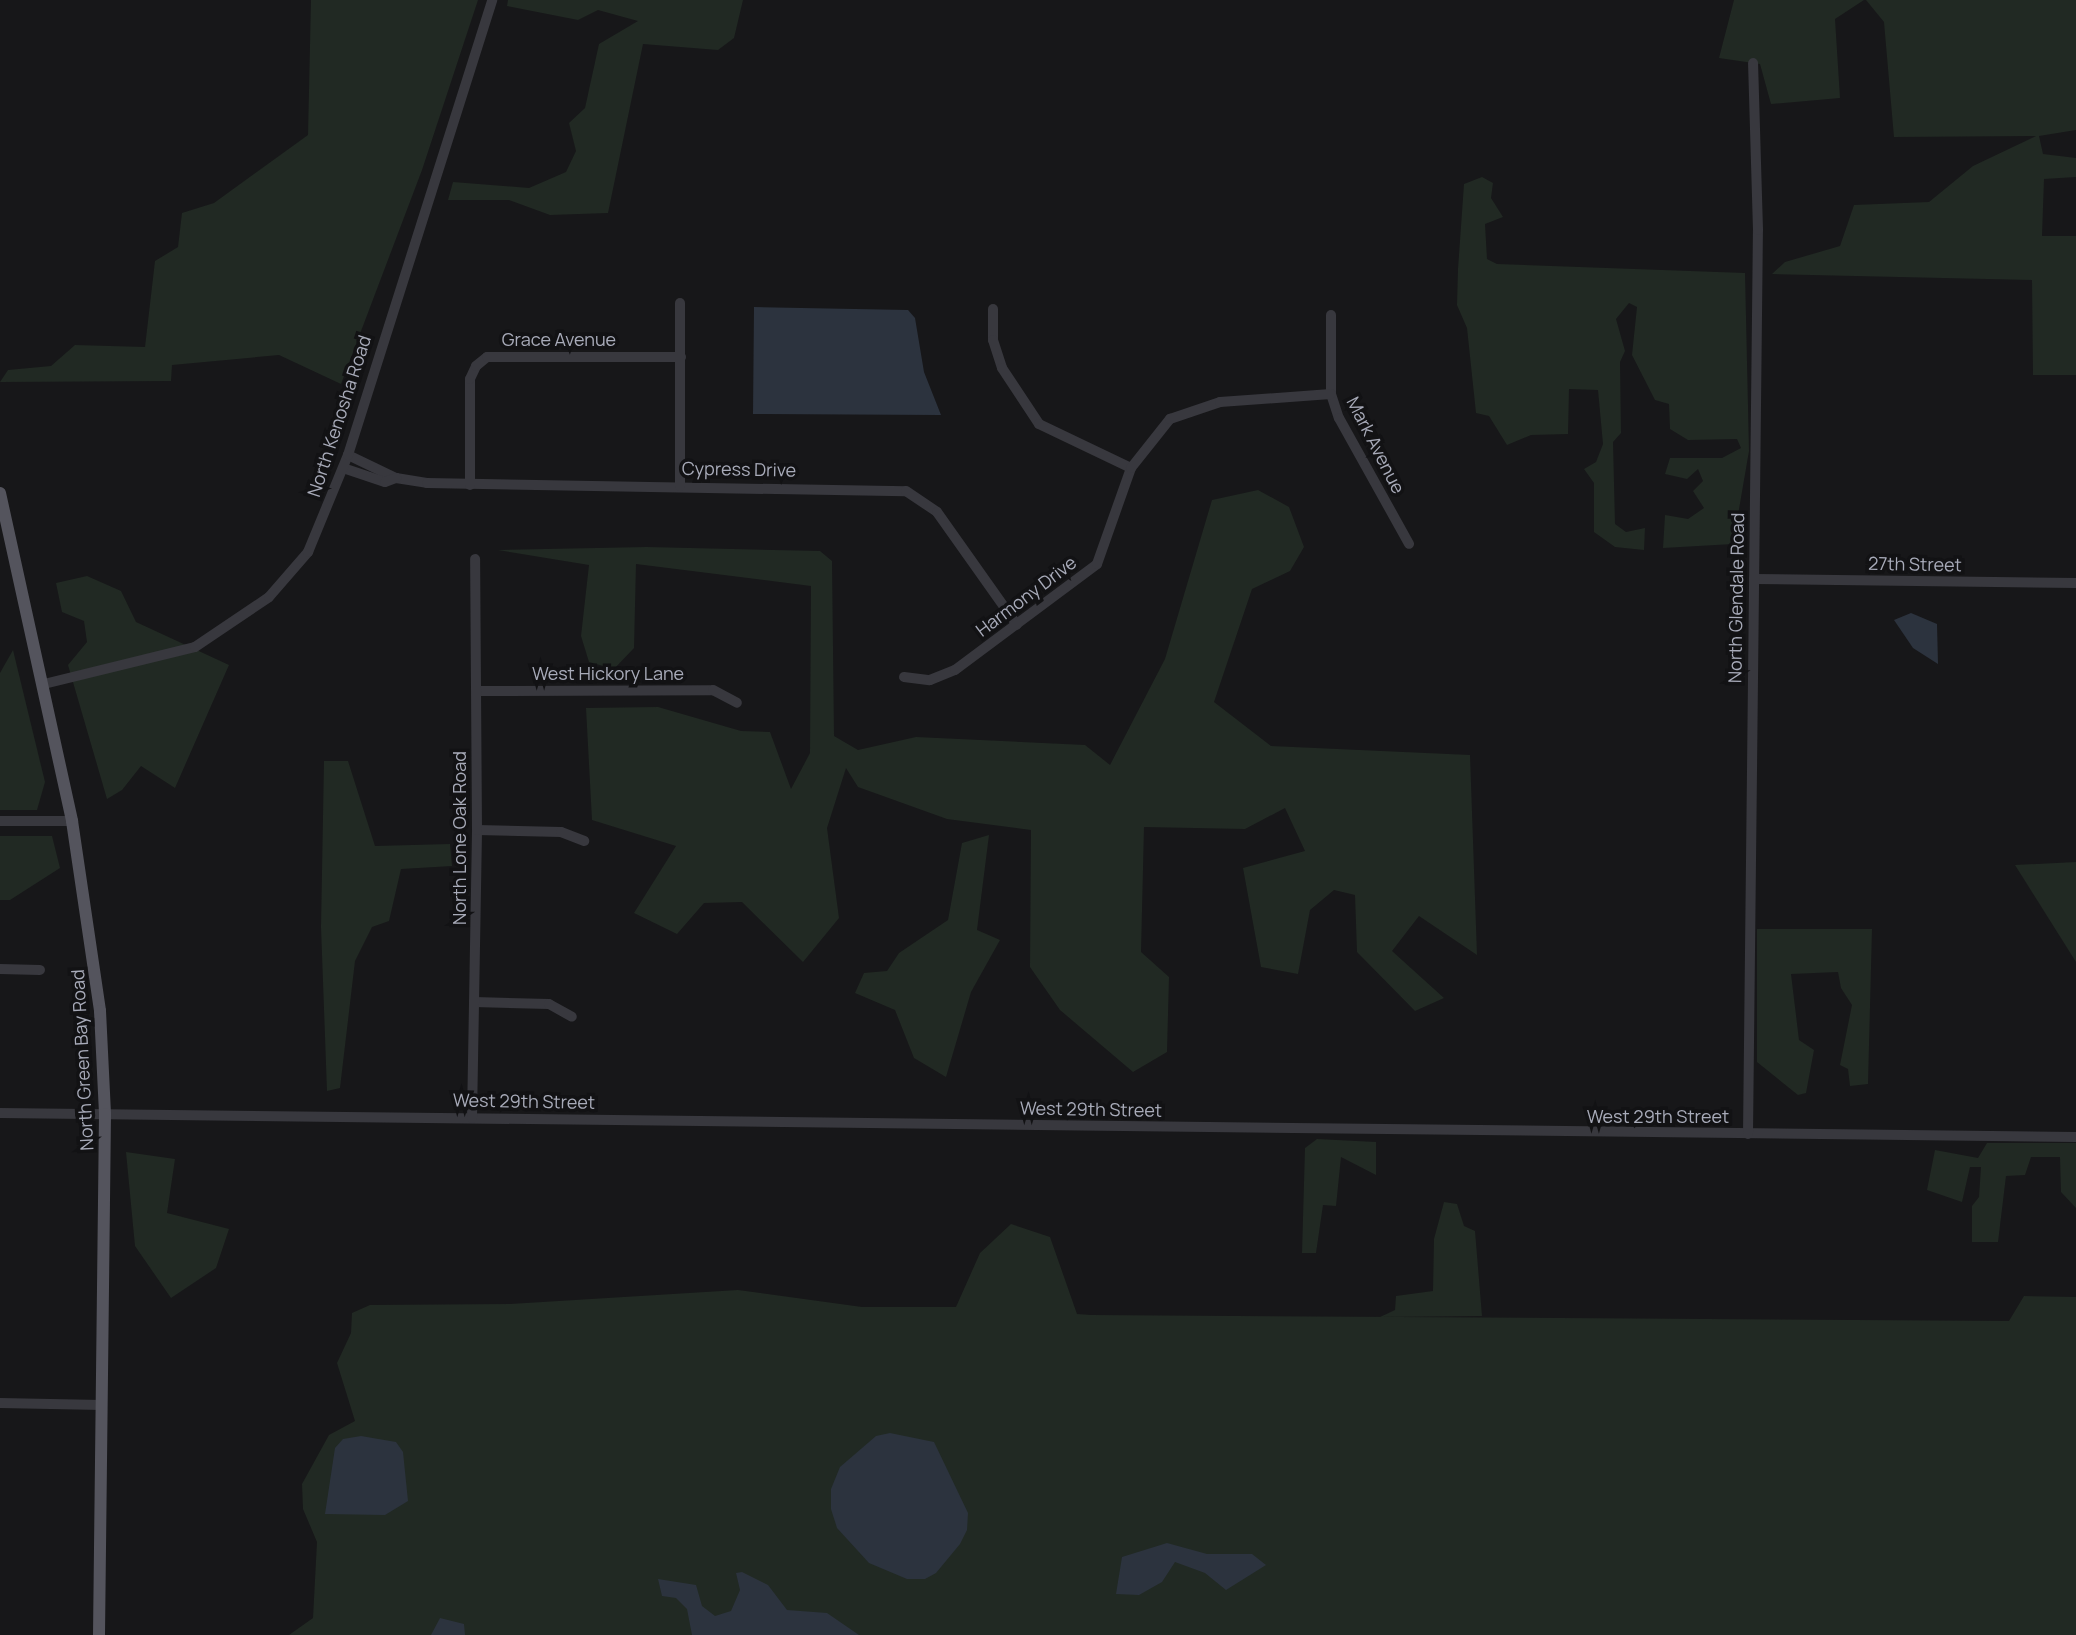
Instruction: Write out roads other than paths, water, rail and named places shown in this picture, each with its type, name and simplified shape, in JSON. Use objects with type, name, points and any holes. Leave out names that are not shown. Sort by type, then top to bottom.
[{"type":"main road","name":"North Green Bay Road","points":[[0,493],[72,821],[97,975],[105,1114],[99,1635]]},
{"type":"street","name":"North Kenosha Road","points":[[44,684],[171,656],[241,619],[269,597],[308,552],[348,455],[492,0]]},
{"type":"street","name":"North Glendale Road","points":[[1748,1134],[1758,230],[1753,63]]},
{"type":"street","points":[[680,303],[680,486]]},
{"type":"street","points":[[993,309],[993,340],[1002,368],[1040,424],[1130,468]]},
{"type":"street","name":"Mark Avenue","points":[[1331,315],[1331,394],[1339,418],[1409,544]]},
{"type":"street","name":"Grace Avenue","points":[[470,485],[470,379],[476,366],[487,357],[681,357]]},
{"type":"street","name":"Harmony Drive","points":[[904,677],[930,680],[955,670],[1097,564],[1130,468],[1157,430],[1192,408],[1331,394]]},
{"type":"street","name":"Cypress Drive","points":[[348,455],[396,478],[470,485],[906,491],[937,512],[1017,625]]},
{"type":"street","name":"Cypress Drive","points":[[343,468],[385,482],[396,478]]},
{"type":"street","name":"North Lone Oak Road","points":[[472,1118],[477,830],[475,559]]},
{"type":"street","name":"27th Street","points":[[1754,579],[2076,583]]},
{"type":"street","name":"West Hickory Lane","points":[[477,691],[713,690],[737,703]]},
{"type":"street","points":[[0,821],[72,821]]},
{"type":"street","points":[[477,830],[561,832],[584,841]]},
{"type":"street","points":[[0,969],[40,970]]},
{"type":"street","points":[[474,1002],[549,1004],[572,1017]]},
{"type":"street","name":"West 29th Street","points":[[0,1113],[2076,1137]]},
{"type":"street","points":[[0,1404],[102,1405]]}]
